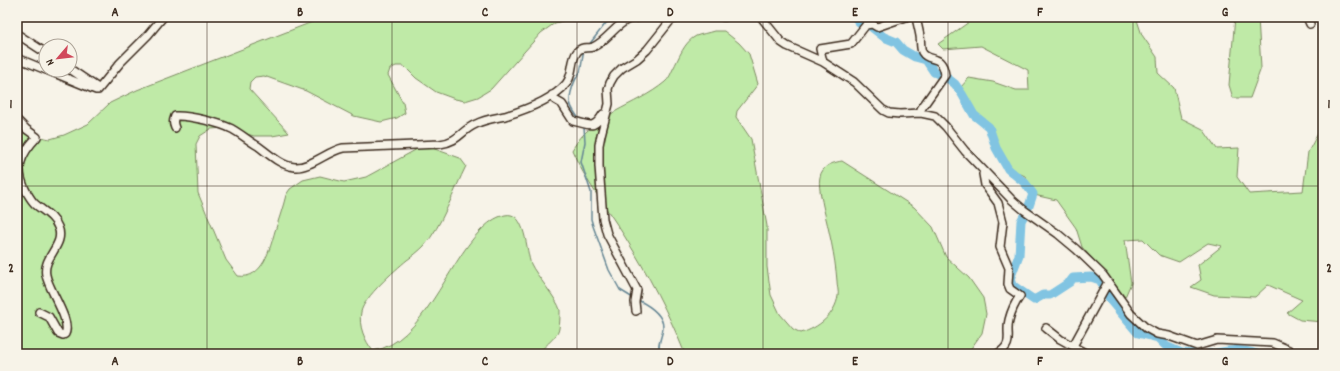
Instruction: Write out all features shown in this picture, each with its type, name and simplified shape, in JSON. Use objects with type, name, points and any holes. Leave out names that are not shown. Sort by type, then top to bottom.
[{"type":"street","points":[[99,89],[120,63],[148,35],[163,17]]},
{"type":"street","points":[[175,128],[173,123],[175,116],[181,115],[219,125],[231,129],[279,161],[295,167],[304,166],[335,150],[343,148],[440,144],[450,142],[478,123],[521,111],[552,95],[567,83],[570,77],[575,55],[578,50],[583,48],[592,48],[628,20],[641,17]]},
{"type":"street","points":[[659,17],[671,20],[681,17]]},
{"type":"street","points":[[761,17],[781,42],[823,62],[861,88],[882,110],[889,113],[921,113],[935,116],[1011,199],[1058,234],[1103,275],[1107,284],[1131,314],[1146,328],[1157,334],[1169,336],[1197,346],[1217,340],[1273,343],[1289,350],[1293,354]]},
{"type":"street","points":[[823,62],[820,49],[851,44],[866,25],[872,24],[877,27],[906,17]]},
{"type":"street","points":[[916,17],[921,37],[921,50],[925,55],[941,62],[945,75],[921,109],[921,113]]},
{"type":"street","points":[[636,311],[635,302],[637,290],[607,234],[604,219],[599,166],[599,145],[609,104],[608,89],[614,76],[647,50],[671,20]]},
{"type":"street","points":[[17,34],[38,48]]},
{"type":"street","points":[[17,58],[38,67]]},
{"type":"street","points":[[78,75],[99,89]]},
{"type":"street","points":[[66,78],[96,90],[99,89]]},
{"type":"street","points":[[552,95],[555,100],[562,104],[573,121],[592,125],[597,123],[602,114],[606,115]]},
{"type":"street","points":[[17,120],[37,137],[27,148],[22,157],[20,165],[22,182],[31,200],[51,217],[59,228],[60,236],[55,250],[49,258],[45,273],[61,307],[67,331],[65,334],[63,335],[58,333],[49,317],[39,312]]},
{"type":"street","points":[[985,172],[983,174],[985,185],[998,203],[1004,222],[1000,247],[1009,268],[1008,284],[1010,289],[1020,296],[1016,301],[1009,319],[1007,346],[1004,350],[997,354]]},
{"type":"street","points":[[1073,346],[1107,284]]},
{"type":"street","points":[[1046,328],[1060,339],[1086,354]]},
{"type":"green space","points":[[325,17],[577,17],[555,23],[541,33],[491,89],[478,97],[465,101],[436,92],[416,78],[404,66],[396,66],[390,69],[388,75],[403,103],[405,113],[397,118],[381,122],[354,116],[306,91],[264,76],[255,77],[250,82],[249,89],[289,133],[272,136],[254,136],[225,128],[211,129],[200,136],[196,144],[198,193],[226,260],[238,276],[247,276],[254,273],[259,268],[271,246],[286,195],[290,189],[303,180],[320,176],[344,182],[366,177],[419,148],[429,147],[460,158],[466,166],[442,218],[430,238],[420,250],[402,264],[381,284],[363,306],[360,323],[370,347],[373,351],[391,345],[406,333],[420,318],[433,300],[468,245],[488,223],[505,215],[512,215],[521,225],[531,264],[560,310],[559,327],[555,337],[537,354],[17,354],[17,132],[50,139],[64,135],[88,124],[110,103],[137,90]]},
{"type":"green space","points":[[970,17],[1139,17],[1137,20],[1142,35],[1157,57],[1158,73],[1174,88],[1181,118],[1203,129],[1217,149],[1239,148],[1237,177],[1249,194],[1303,191],[1308,152],[1323,124],[1323,322],[1300,320],[1287,313],[1302,300],[1268,285],[1255,297],[1214,295],[1191,287],[1201,280],[1198,265],[1222,246],[1208,243],[1179,262],[1159,255],[1143,239],[1125,240],[1131,283],[1125,297],[1082,247],[1076,228],[1056,200],[1034,195],[1025,176],[1010,169],[1001,155],[992,128],[970,110],[960,88],[969,78],[993,82],[1016,90],[1029,90],[1028,70],[981,46],[943,49],[938,44],[969,22]]},
{"type":"green space","points":[[1235,17],[1258,17],[1261,68],[1250,98],[1233,98],[1229,85]]},
{"type":"green space","points":[[714,31],[724,31],[739,43],[749,54],[758,84],[737,111],[736,117],[751,139],[767,226],[767,267],[771,295],[780,314],[793,329],[801,333],[814,328],[825,320],[836,303],[838,293],[835,262],[819,182],[821,174],[827,166],[842,161],[914,207],[933,227],[946,257],[969,278],[983,298],[986,314],[982,333],[967,354],[685,354],[665,309],[642,265],[590,184],[572,150],[581,137],[591,127],[653,91],[666,81],[688,42],[698,35]]},
{"type":"waterway","points":[[588,46],[606,23],[616,17]]},
{"type":"waterway","points":[[855,17],[859,22],[870,26],[884,37],[896,42],[903,50],[915,57],[926,60],[934,72],[946,77],[955,84],[974,115],[989,127],[996,148],[1008,169],[1025,183],[1033,194],[1029,206],[1021,221],[1019,255],[1010,279],[1012,285],[1034,300],[1043,295],[1050,295],[1070,282],[1073,278],[1091,277],[1100,280],[1111,301],[1138,333],[1158,338],[1166,346],[1182,353],[1192,354]]},
{"type":"waterway","points":[[580,120],[571,107],[570,94],[574,82],[580,72],[584,50]]},
{"type":"waterway","points":[[584,127],[585,142],[581,162],[591,192],[591,219],[593,226],[609,270],[620,290],[633,298]]},
{"type":"waterway","points":[[638,300],[654,310],[662,322],[663,330],[659,343],[660,354]]},
{"type":"waterway","points":[[1209,354],[1228,351],[1250,352],[1257,354]]}]
